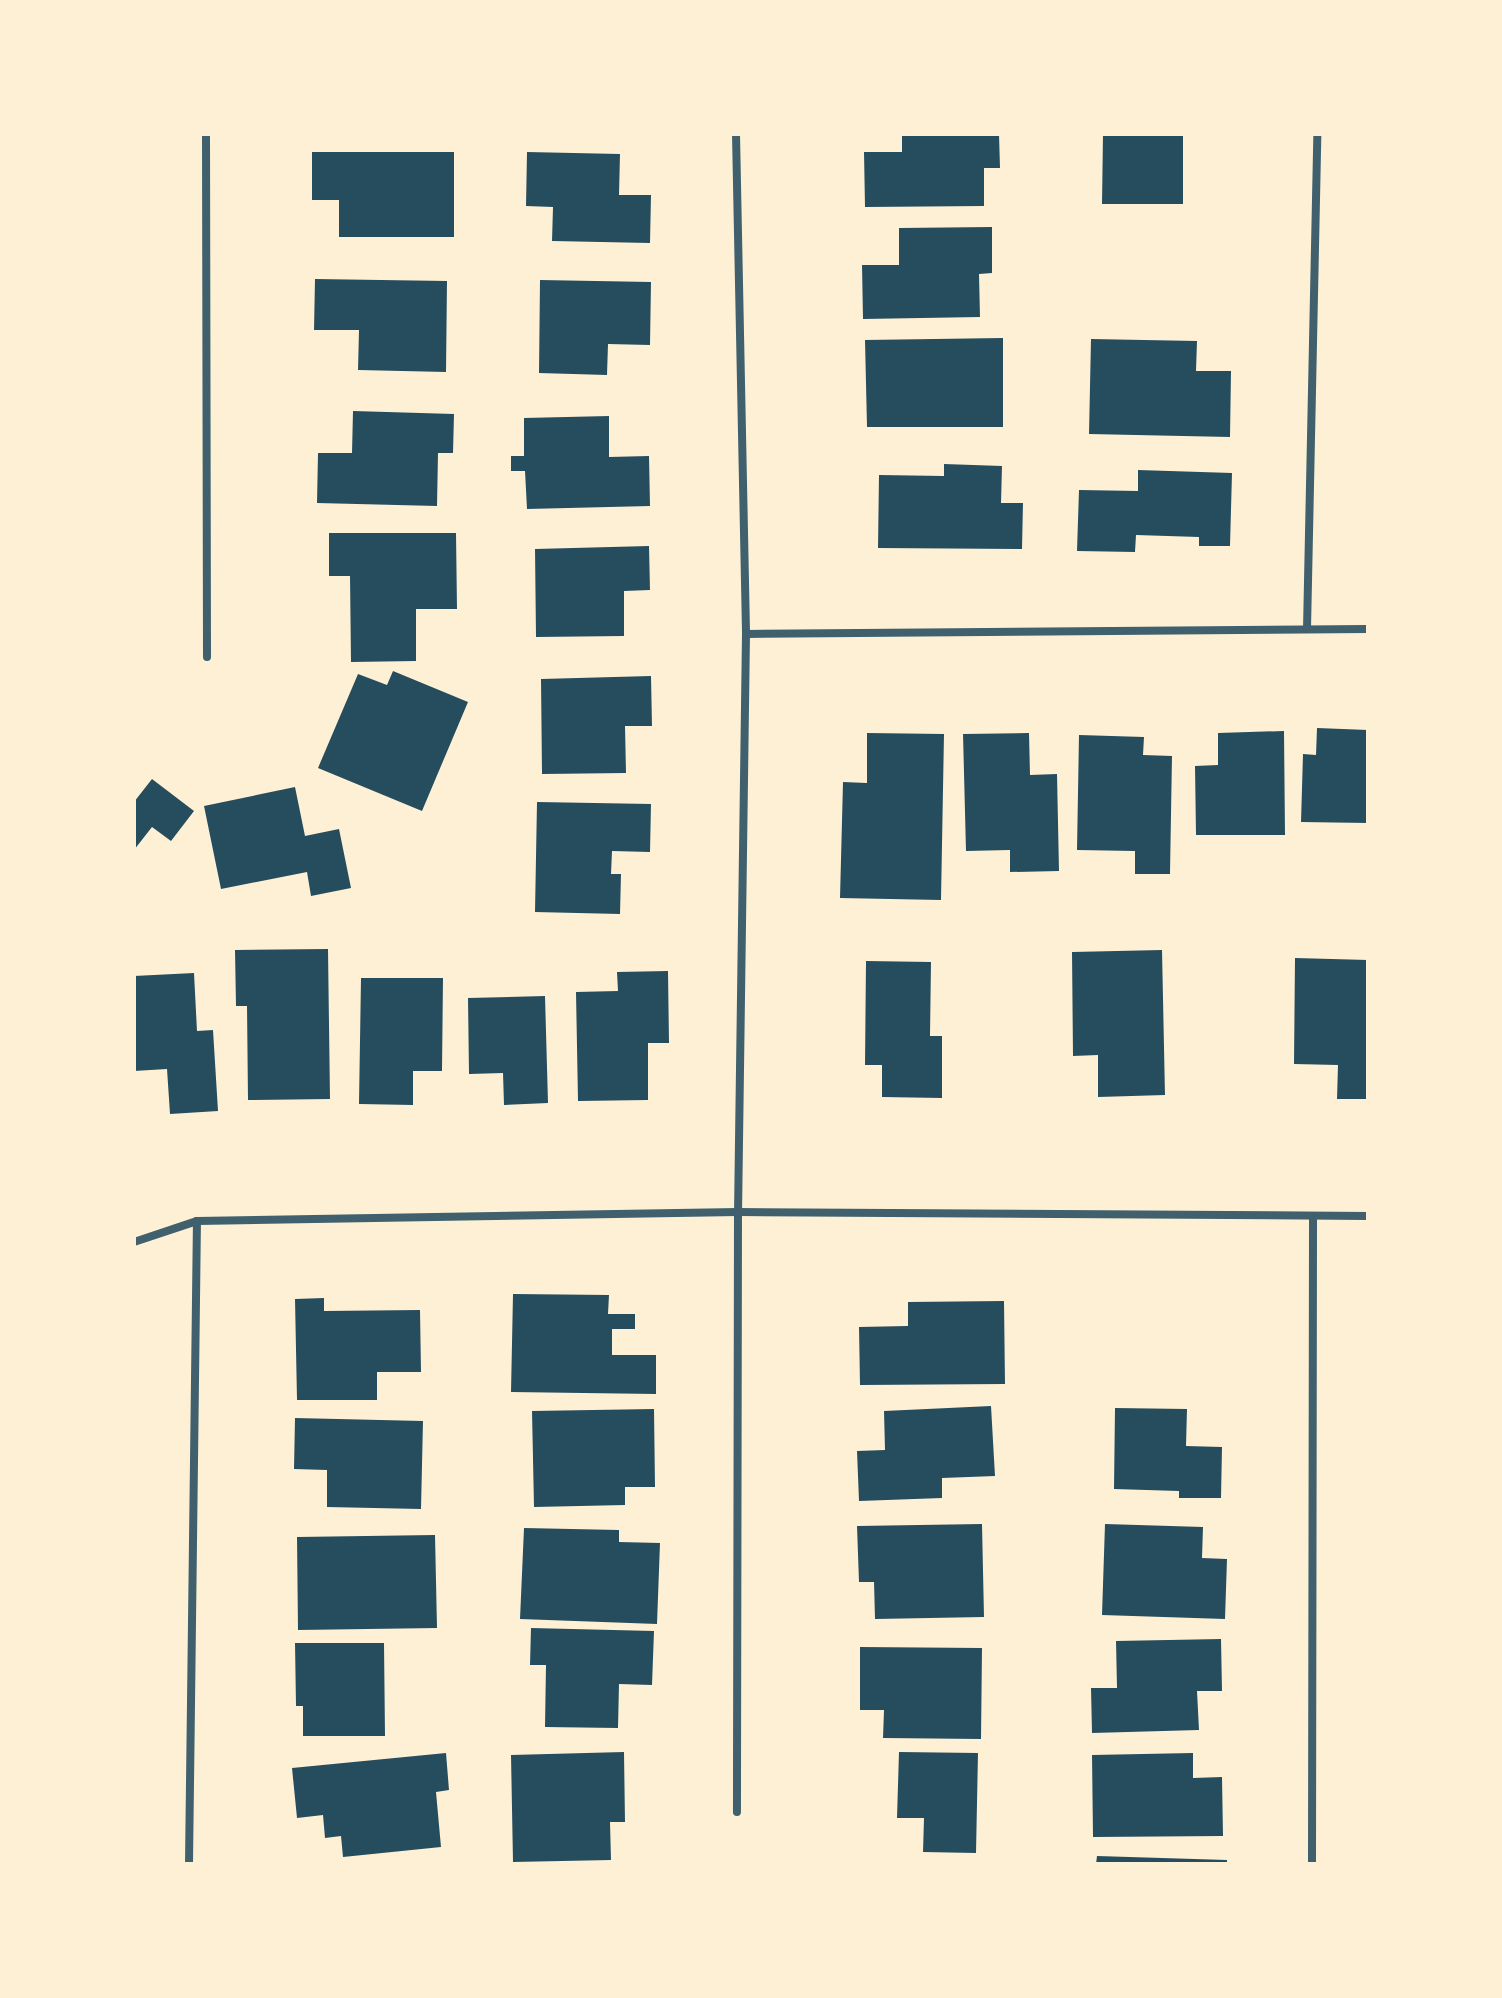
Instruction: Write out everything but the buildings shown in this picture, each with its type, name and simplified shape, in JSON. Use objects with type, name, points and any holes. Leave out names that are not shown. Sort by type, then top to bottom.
[{"type":"street","points":[[206,134],[207,657]]},
{"type":"street","points":[[736,134],[746,634],[738,1212],[737,1812]]},
{"type":"street","points":[[1307,629],[1317,134]]},
{"type":"street","points":[[746,634],[1368,629]]},
{"type":"street","points":[[134,1242],[197,1221],[738,1212],[1368,1216]]},
{"type":"street","points":[[1312,1864],[1313,1217]]},
{"type":"street","points":[[189,1864],[197,1221]]}]
